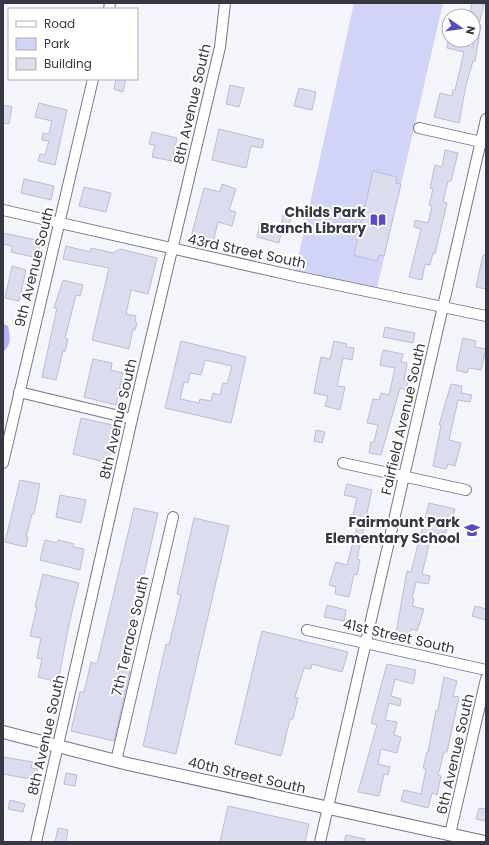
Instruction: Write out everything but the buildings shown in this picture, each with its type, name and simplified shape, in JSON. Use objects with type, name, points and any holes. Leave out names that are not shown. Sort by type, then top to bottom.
[{"type":"street","name":"8th Avenue South","points":[[36,842],[132,419],[220,47],[225,3]]},
{"type":"street","name":"9th Avenue South","points":[[3,463],[58,223],[62,214],[93,80]]},
{"type":"street","name":"Fairfield Avenue South","points":[[320,842],[443,307],[483,142],[486,119]]},
{"type":"street","points":[[419,128],[483,142]]},
{"type":"street","name":"43rd Street South","points":[[3,210],[172,249],[486,316]]},
{"type":"street","points":[[19,392],[132,419]]},
{"type":"street","points":[[343,463],[466,490]]},
{"type":"street","name":"7th Terrace South","points":[[116,761],[172,517]]},
{"type":"street","name":"41st Street South","points":[[307,630],[486,670]]},
{"type":"street","name":"6th Avenue South","points":[[450,834],[486,679]]},
{"type":"street","name":"40th Street South","points":[[3,732],[116,761],[327,809],[485,842]]},
{"type":"green space","points":[[354,3],[443,3],[377,288],[295,272]]},
{"type":"water","points":[[3,324],[8,326],[10,337],[8,346],[3,352]]},
{"type":"place","name":"Childs Park Branch Library","points":[[378,220]]},
{"type":"place","name":"Fairmount Park Elementary School","points":[[472,530]]}]
